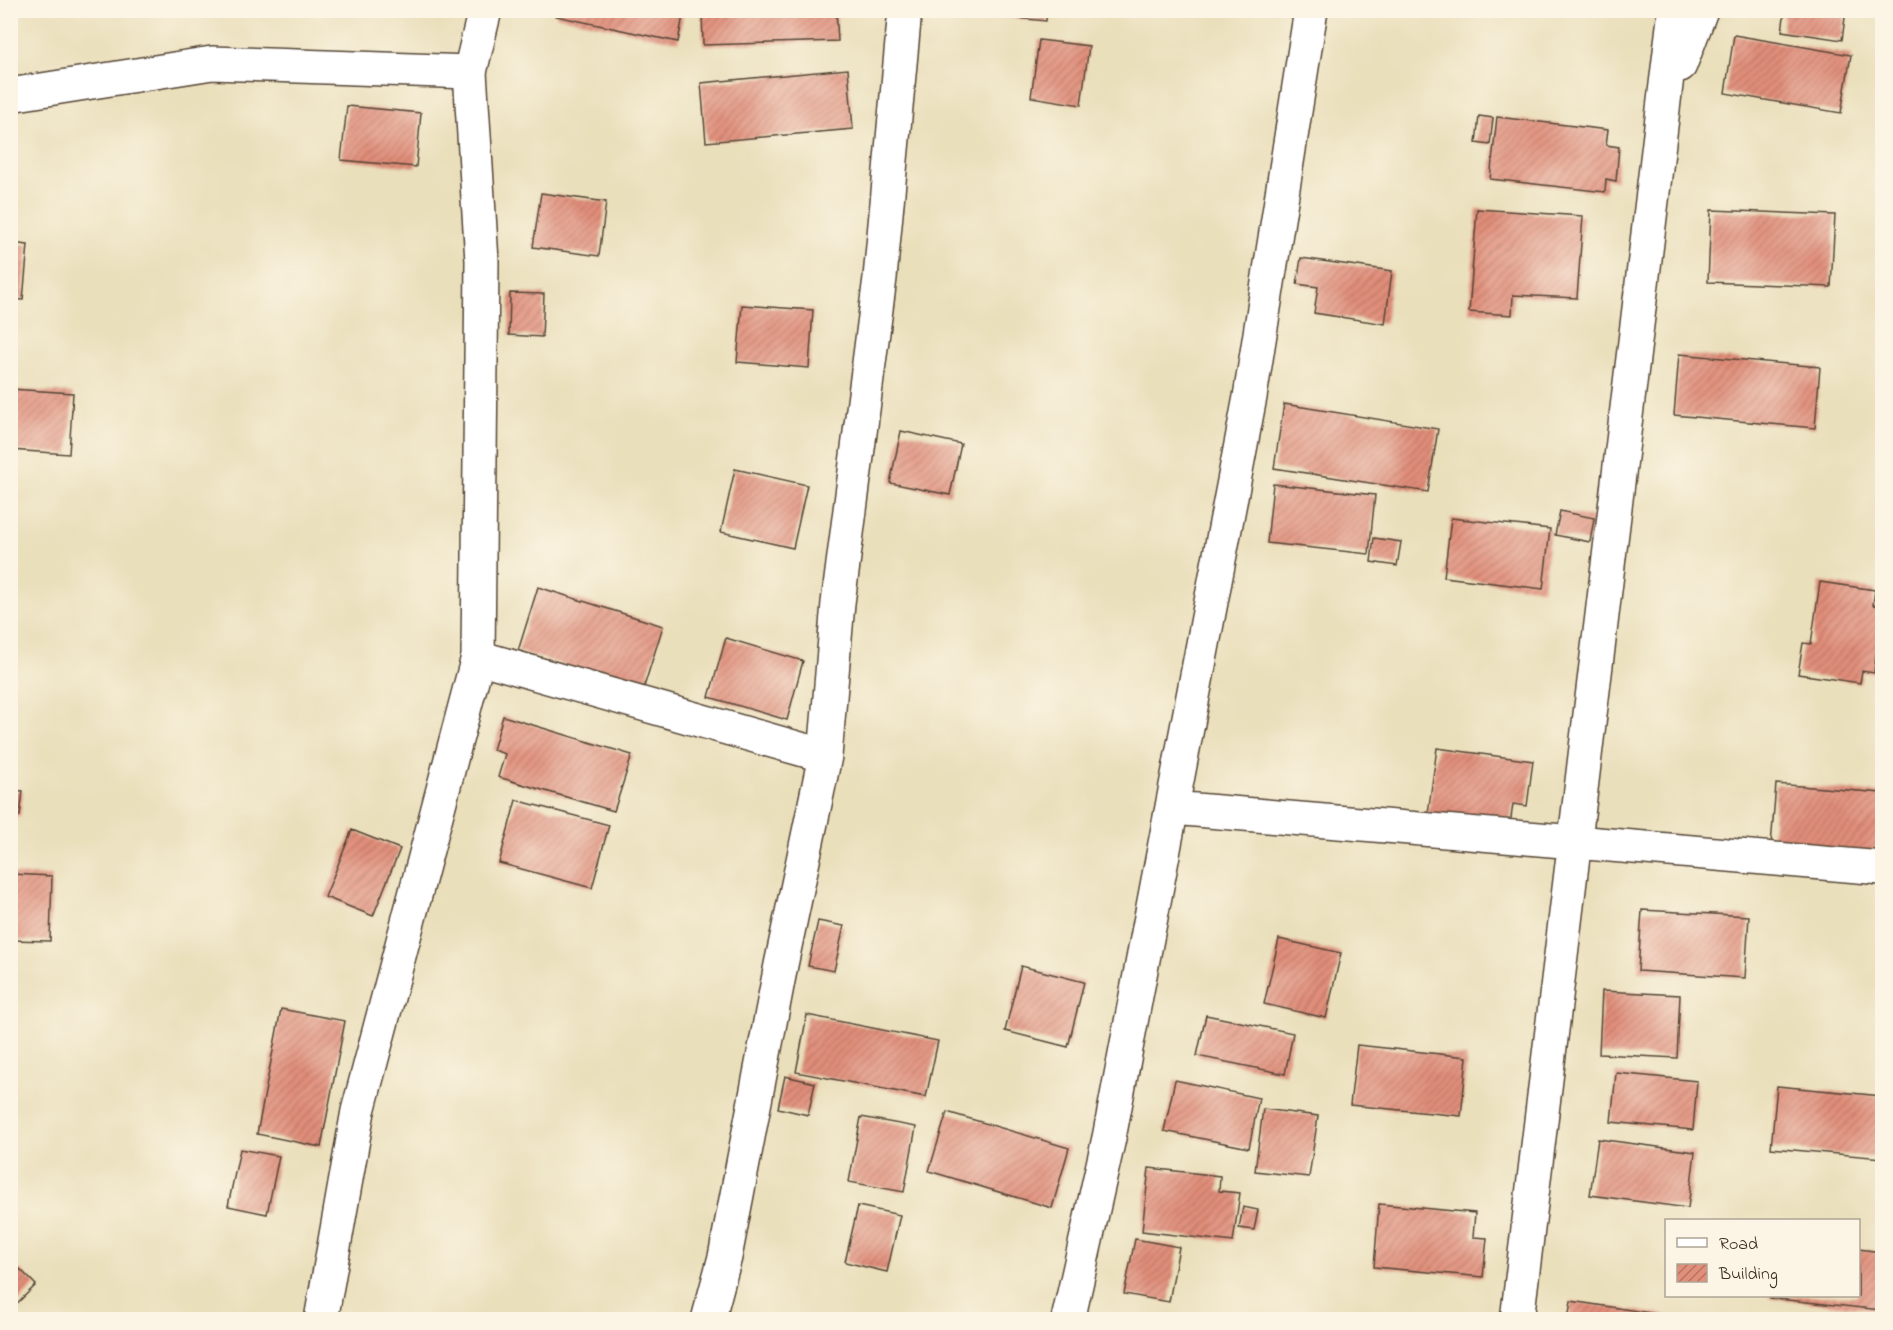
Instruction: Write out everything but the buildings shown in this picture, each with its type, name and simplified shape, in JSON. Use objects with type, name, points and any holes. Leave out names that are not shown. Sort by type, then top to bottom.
[{"type":"street","points":[[321,1320],[358,1111],[478,657],[482,261],[470,72],[485,10]]},
{"type":"street","points":[[708,1320],[725,1257],[781,965],[825,756],[838,603],[880,278],[905,10]]},
{"type":"street","points":[[1068,1320],[1109,1138],[1250,397],[1311,10]]},
{"type":"street","points":[[1517,1320],[1675,10]]},
{"type":"street","points":[[1663,105],[1701,10]]},
{"type":"street","points":[[10,95],[212,63],[470,72]]},
{"type":"street","points":[[478,657],[825,756]]},
{"type":"street","points":[[1172,808],[1882,868]]}]
